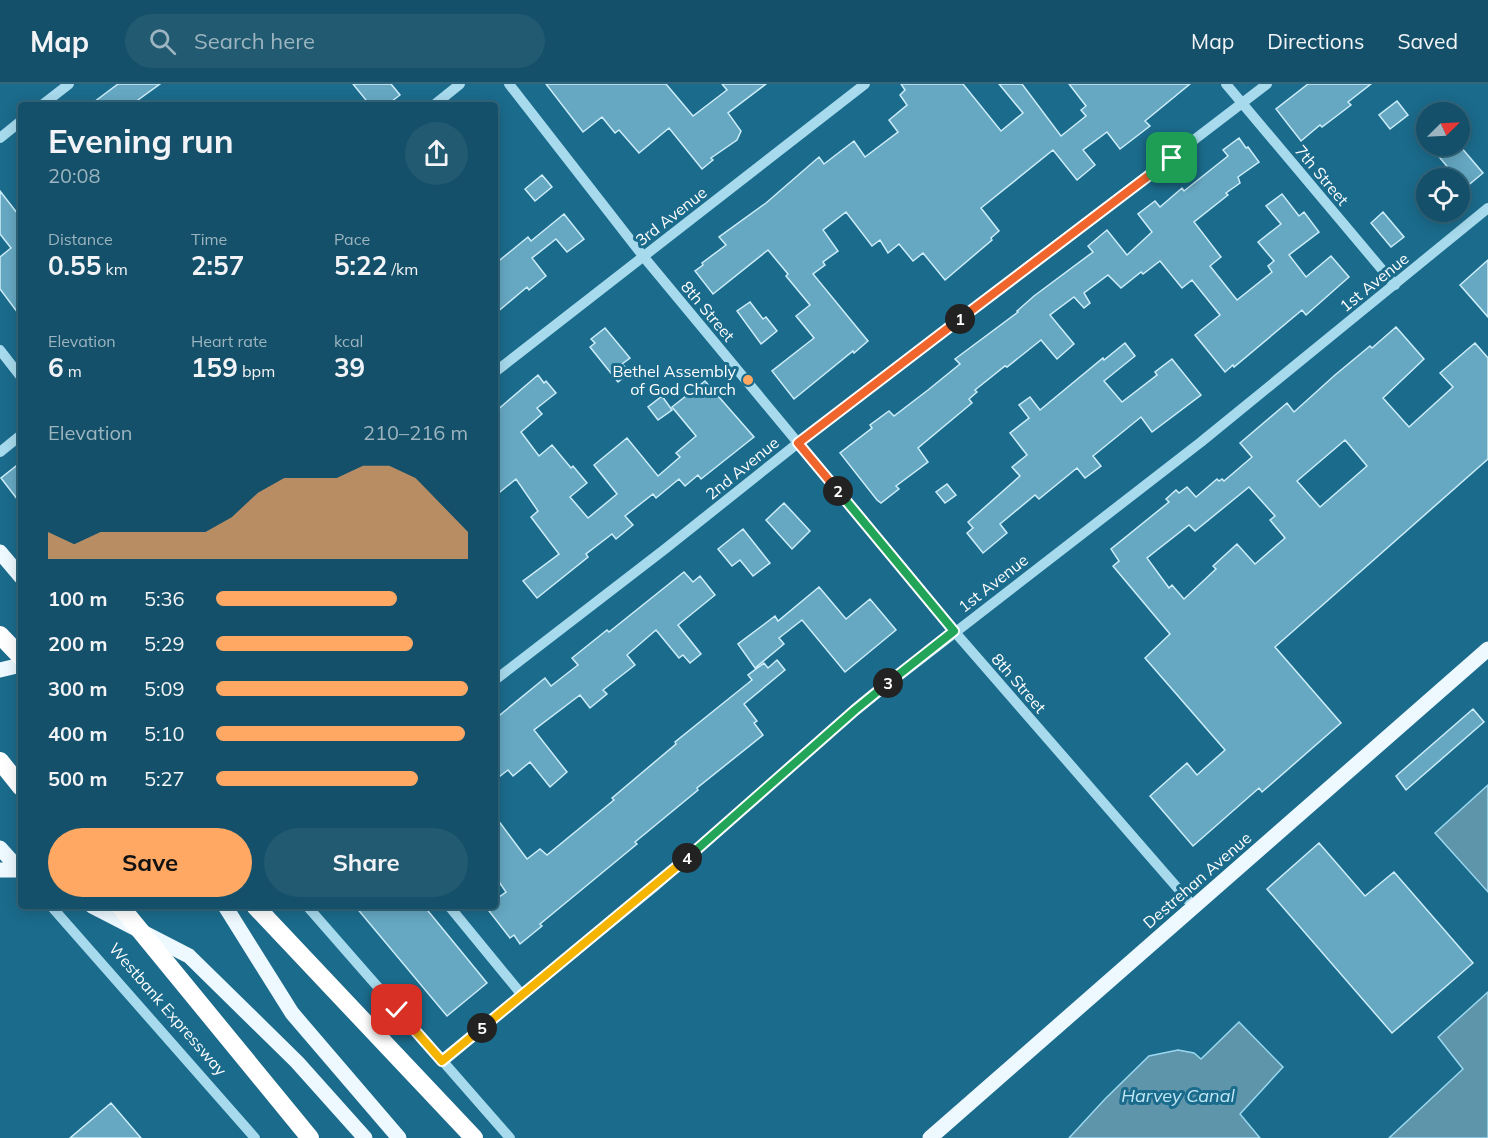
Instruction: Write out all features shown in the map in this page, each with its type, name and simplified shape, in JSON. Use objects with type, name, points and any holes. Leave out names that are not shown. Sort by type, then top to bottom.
[{"type":"highway","points":[[0,635],[18,654]]},
{"type":"highway","points":[[0,761],[18,783]]},
{"type":"highway","name":"Westbank Expressway","points":[[122,909],[310,1138]]},
{"type":"highway","points":[[258,909],[474,1138]]},
{"type":"main road","points":[[0,552],[18,573]]},
{"type":"main road","name":"Destrehan Avenue","points":[[930,1138],[1488,649]]},
{"type":"main road","points":[[0,670],[18,666]]},
{"type":"main road","points":[[0,848],[18,868]]},
{"type":"main road","points":[[0,870],[18,870]]},
{"type":"main road","points":[[98,909],[189,956],[297,1062],[365,1138]]},
{"type":"main road","points":[[227,909],[292,1013],[399,1138]]},
{"type":"street","points":[[46,102],[69,84]]},
{"type":"street","points":[[438,102],[460,84]]},
{"type":"street","name":"8th Street","points":[[509,84],[643,256],[954,631],[1194,907]]},
{"type":"street","name":"3rd Avenue","points":[[498,370],[865,84]]},
{"type":"street","name":"7th Street","points":[[1226,84],[1395,285]]},
{"type":"street","name":"2nd Avenue","points":[[498,678],[798,443],[1267,84]]},
{"type":"street","points":[[0,138],[18,123]]},
{"type":"street","name":"1st Avenue","points":[[442,1061],[654,888],[855,710],[954,631],[1201,442],[1488,208]]},
{"type":"street","points":[[0,350],[18,373]]},
{"type":"street","points":[[0,452],[18,437]]},
{"type":"street","name":"Westbank Expressway","points":[[54,909],[255,1138]]},
{"type":"street","points":[[310,909],[510,1138]]},
{"type":"street","points":[[451,909],[522,995]]},
{"type":"water","points":[[1488,785],[1488,892],[1435,833]]},
{"type":"water","points":[[1488,992],[1488,1138],[1389,1138],[1463,1069],[1438,1037]]},
{"type":"water","name":"Harvey Canal","points":[[1239,1022],[1283,1067],[1240,1114],[1260,1138],[1069,1138],[1149,1056],[1178,1050],[1194,1053],[1201,1059]]},
{"type":"building","points":[[118,84],[160,84],[135,102],[94,102]]},
{"type":"building","points":[[353,84],[391,84],[400,95],[391,102],[368,102]]},
{"type":"building","points":[[546,84],[666,84],[693,116],[727,90],[722,84],[766,84],[728,113],[741,131],[737,140],[711,158],[713,160],[702,169],[669,128],[639,153],[619,130],[615,133],[602,117],[583,132]]},
{"type":"building","points":[[901,84],[963,84],[1001,131],[1023,113],[999,84],[1022,84],[1061,136],[1086,116],[1081,110],[1086,106],[1069,84],[1190,84],[1145,121],[1150,126],[1120,149],[1107,132],[1083,150],[1095,165],[1077,180],[1053,150],[981,208],[999,231],[991,238],[992,240],[945,280],[923,253],[913,261],[899,244],[888,253],[880,240],[872,246],[846,212],[823,230],[838,251],[823,262],[825,265],[813,274],[868,341],[794,399],[772,371],[814,338],[796,316],[810,305],[786,276],[788,274],[768,250],[713,294],[695,271],[726,245],[719,237],[766,203],[819,157],[824,164],[854,141],[865,157],[898,132],[889,120],[907,105],[900,95],[905,90]]},
{"type":"building","points":[[1308,84],[1371,84],[1348,102],[1351,105],[1322,127],[1320,125],[1301,141],[1276,109]]},
{"type":"building","points":[[1397,101],[1408,115],[1390,129],[1379,115]]},
{"type":"building","points":[[1239,138],[1259,162],[1238,177],[1240,183],[1226,193],[1228,195],[1194,222],[1221,257],[1210,266],[1237,300],[1272,272],[1268,266],[1274,261],[1258,242],[1281,224],[1266,206],[1282,194],[1299,216],[1304,212],[1319,232],[1289,255],[1306,277],[1331,256],[1349,277],[1306,315],[1302,310],[1225,372],[1195,335],[1220,315],[1192,280],[1182,288],[1160,261],[1121,288],[1108,275],[1084,293],[1090,303],[1084,308],[1074,297],[1050,315],[1074,344],[1057,359],[1041,340],[1007,367],[1005,366],[975,390],[977,392],[969,399],[972,403],[918,448],[928,462],[896,486],[899,489],[881,503],[877,500],[840,453],[872,428],[870,425],[889,411],[894,416],[960,364],[955,359],[1093,252],[1088,246],[1107,230],[1127,255],[1152,232],[1138,214],[1155,201],[1160,207],[1182,188],[1184,191],[1228,156],[1223,150]]},
{"type":"building","points":[[1438,156],[1469,156],[1483,173],[1470,184],[1470,168],[1448,168]]},
{"type":"building","points":[[542,175],[552,187],[535,201],[525,189]]},
{"type":"building","points":[[0,191],[18,214],[18,313],[0,289],[0,257],[11,248],[0,234]]},
{"type":"building","points":[[1383,212],[1404,237],[1391,247],[1371,223]]},
{"type":"building","points":[[564,214],[584,239],[567,252],[556,239],[532,258],[546,276],[529,290],[527,287],[498,311],[498,262],[528,237],[531,241]]},
{"type":"building","points":[[1488,260],[1488,317],[1460,285]]},
{"type":"building","points":[[750,302],[763,319],[766,317],[777,331],[761,344],[737,311]]},
{"type":"building","points":[[1396,327],[1424,359],[1383,398],[1409,427],[1453,387],[1440,373],[1475,343],[1488,358],[1488,459],[1275,647],[1341,723],[1262,792],[1259,788],[1193,846],[1150,796],[1187,763],[1197,775],[1225,750],[1145,658],[1170,634],[1113,566],[1119,561],[1111,549],[1169,502],[1166,499],[1176,490],[1179,493],[1187,487],[1196,497],[1217,479],[1224,481],[1252,457],[1240,443],[1287,403],[1294,412],[1370,346],[1372,348]],"holes":[[[1345,440],[1367,466],[1320,507],[1297,481]],[[1249,487],[1275,516],[1270,520],[1285,538],[1255,564],[1237,544],[1213,566],[1216,569],[1184,599],[1172,585],[1169,588],[1147,558],[1189,525],[1195,531]]]},
{"type":"building","points":[[605,328],[630,358],[622,364],[630,372],[618,382],[590,347],[595,343],[591,339]]},
{"type":"building","points":[[1125,343],[1135,356],[1104,381],[1122,402],[1157,375],[1155,372],[1172,359],[1201,395],[1152,432],[1141,417],[1093,456],[1101,466],[1085,478],[1077,468],[1039,499],[1035,495],[1000,524],[1007,533],[983,553],[967,533],[973,528],[968,522],[1020,476],[1012,467],[1027,455],[1010,433],[1029,418],[1019,405],[1030,397],[1040,410],[1103,358],[1104,360]]},
{"type":"building","points":[[538,375],[556,393],[537,408],[542,414],[521,432],[539,456],[552,445],[587,483],[570,497],[588,518],[617,494],[594,465],[627,438],[658,476],[680,457],[676,453],[696,436],[672,407],[705,381],[754,437],[701,479],[698,475],[685,486],[679,479],[656,498],[653,494],[625,516],[633,525],[616,539],[612,534],[586,554],[588,557],[537,598],[523,581],[559,554],[531,517],[538,511],[516,479],[498,494],[498,409]]},
{"type":"building","points":[[662,396],[672,410],[658,420],[648,407]]},
{"type":"building","points":[[18,464],[18,500],[1,478]]},
{"type":"building","points":[[947,484],[956,495],[945,503],[936,492]]},
{"type":"building","points":[[784,503],[810,531],[792,549],[766,520]]},
{"type":"building","points":[[743,529],[770,563],[753,576],[740,560],[732,566],[718,549]]},
{"type":"building","points":[[684,572],[693,582],[700,576],[715,595],[678,625],[701,654],[690,663],[683,655],[679,658],[656,630],[627,655],[635,665],[603,690],[607,694],[590,708],[580,695],[534,730],[567,772],[550,787],[530,762],[513,776],[508,770],[498,778],[498,717],[545,678],[551,686],[578,665],[572,658],[607,630],[609,632]]},
{"type":"building","points":[[819,587],[846,619],[870,599],[896,630],[845,672],[802,620],[779,638],[784,644],[755,668],[738,644],[775,616],[778,621]]},
{"type":"building","points":[[777,660],[785,670],[744,704],[757,721],[754,723],[763,735],[697,788],[698,790],[635,842],[637,844],[540,924],[542,926],[520,944],[514,935],[510,938],[488,909],[498,909],[498,898],[506,892],[498,880],[498,820],[527,859],[540,849],[547,855],[614,800],[612,798],[676,744],[675,742],[752,680],[748,675],[764,663],[768,668]]},
{"type":"building","points":[[1473,709],[1484,722],[1406,790],[1396,776]]},
{"type":"building","points":[[1319,843],[1365,896],[1394,872],[1473,963],[1392,1033],[1267,889]]},
{"type":"building","points":[[358,909],[426,909],[487,983],[447,1016]]},
{"type":"building","points":[[111,1103],[141,1138],[70,1138]]},
{"type":"place","name":"Bethel Assembly of God Church","points":[[748,380]]},
{"type":"route","points":[[397,1010],[442,1061],[654,888],[855,710],[954,631],[798,443],[1172,158]]}]
